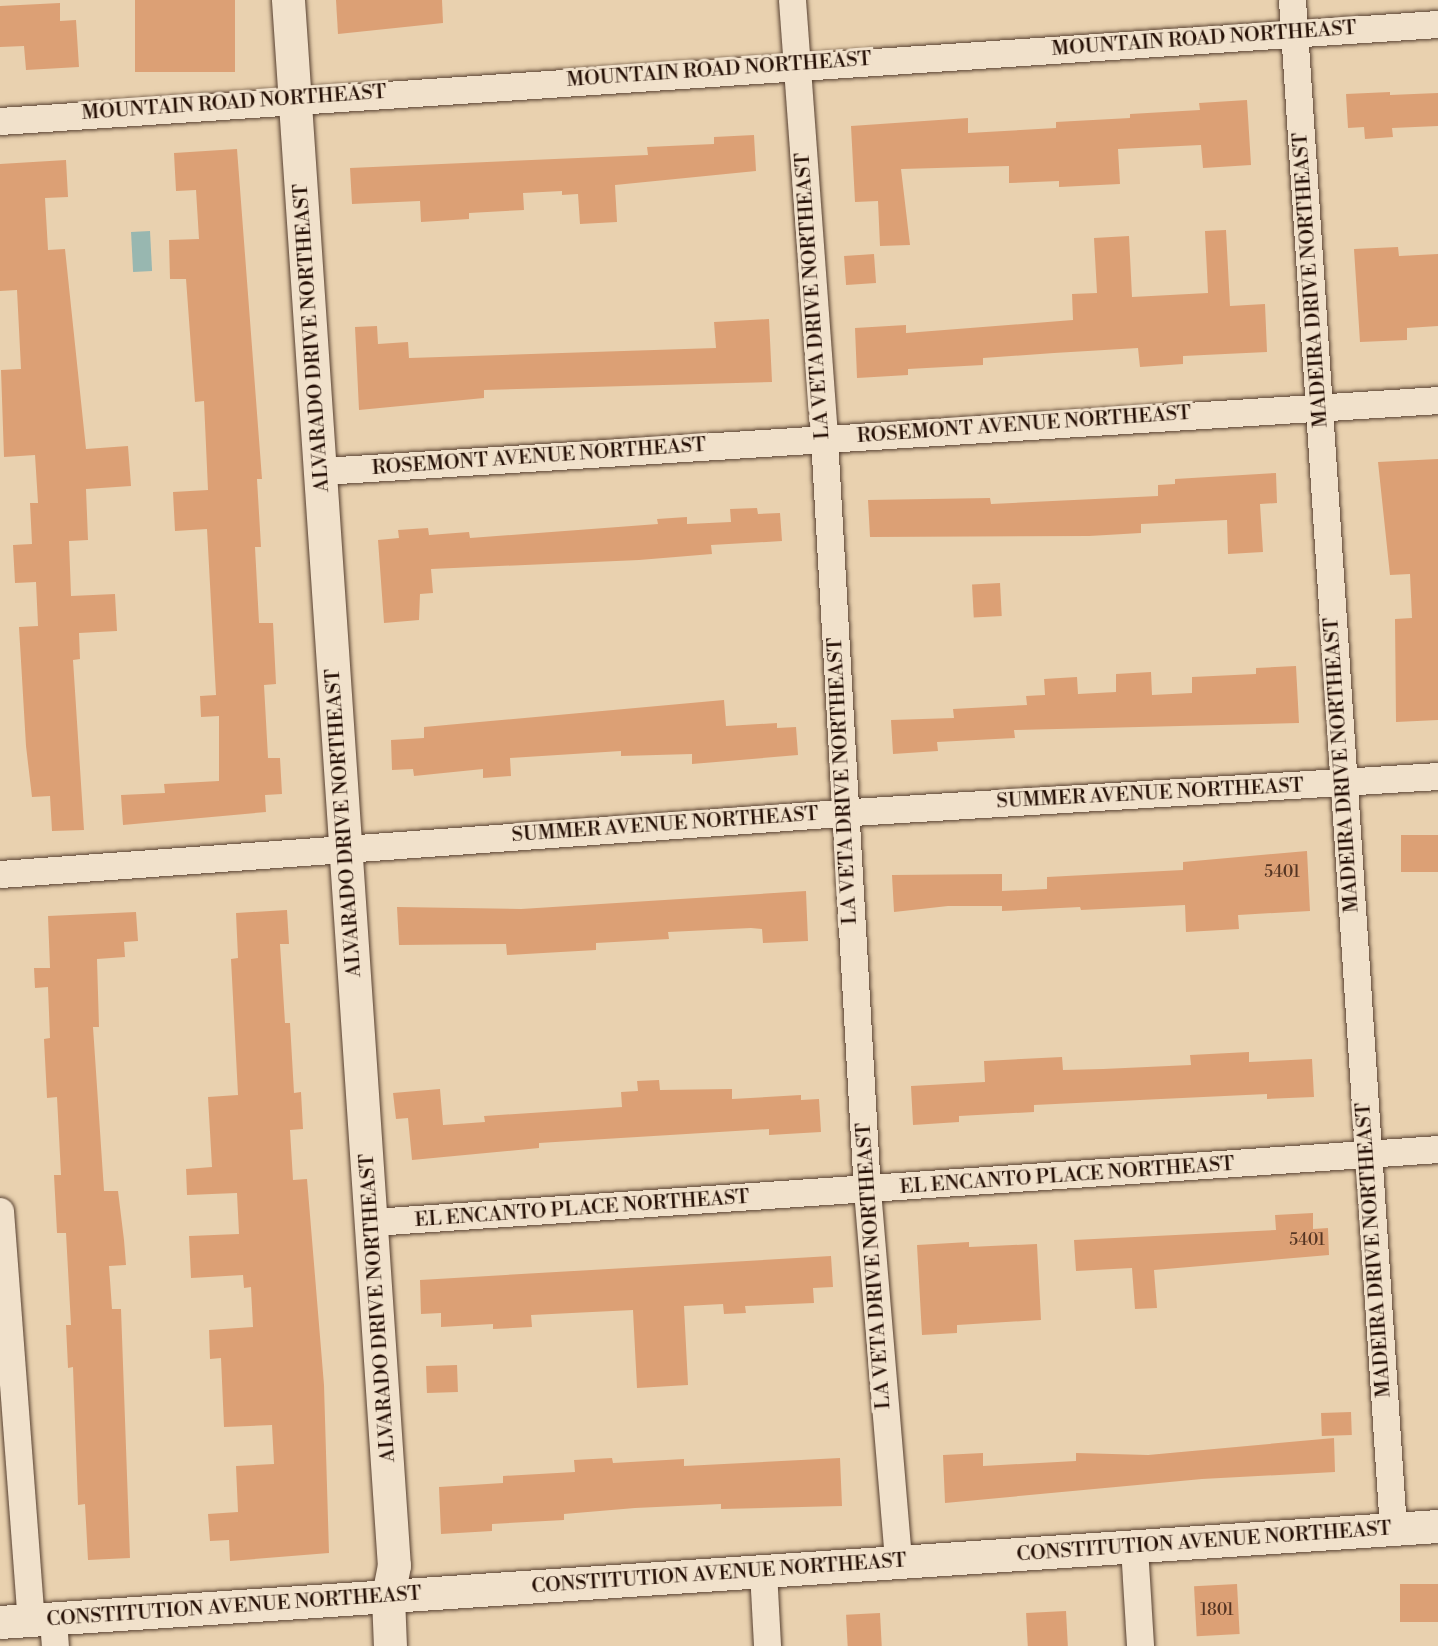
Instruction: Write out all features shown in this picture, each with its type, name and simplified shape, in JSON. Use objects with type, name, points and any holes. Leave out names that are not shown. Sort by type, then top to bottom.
[{"type":"street","name":"ALVARADO DRIVE NORTHEAST","points":[[288,0],[323,471],[344,848],[373,1222],[394,1565],[388,1597],[390,1646]]},
{"type":"street","name":"LA VETA DRIVE NORTHEAST","points":[[792,0],[824,438],[867,1190],[898,1562]]},
{"type":"street","name":"MADEIRA DRIVE NORTHEAST","points":[[1292,0],[1393,1529]]},
{"type":"street","name":"MOUNTAIN ROAD NORTHEAST","points":[[0,121],[294,98],[1438,24]]},
{"type":"street","name":"ROSEMONT AVENUE NORTHEAST","points":[[323,471],[1438,400]]},
{"type":"street","name":"SUMMER AVENUE NORTHEAST","points":[[0,874],[845,812],[1438,776]]},
{"type":"street","name":"EL ENCANTO PLACE NORTHEAST","points":[[373,1222],[867,1190],[1438,1149]]},
{"type":"street","points":[[0,1211],[35,1627]]},
{"type":"street","name":"CONSTITUTION AVENUE NORTHEAST","points":[[35,1627],[388,1597],[1438,1526]]},
{"type":"street","points":[[1134,1547],[1140,1646]]},
{"type":"street","points":[[763,1571],[767,1646]]},
{"type":"water","points":[[150,231],[152,271],[133,272],[131,232]]},
{"type":"building","points":[[135,0],[235,0],[235,72],[135,72]]},
{"type":"building","points":[[336,0],[442,0],[443,23],[338,34]]},
{"type":"building","points":[[60,3],[60,21],[76,20],[79,67],[26,70],[24,46],[0,47],[0,6]]},
{"type":"building","points":[[1390,92],[1390,95],[1438,93],[1438,126],[1392,128],[1393,137],[1365,139],[1364,127],[1348,128],[1346,94]]},
{"type":"building","points":[[1247,100],[1251,165],[1203,168],[1201,145],[1118,149],[1120,184],[1059,187],[1059,181],[1009,183],[1009,166],[901,169],[910,245],[880,246],[878,201],[855,202],[851,126],[968,118],[968,133],[1056,128],[1056,122],[1130,118],[1130,114],[1200,110],[1199,103]]},
{"type":"building","points":[[754,135],[756,171],[615,185],[617,222],[580,224],[578,194],[562,195],[562,191],[523,193],[524,210],[469,213],[469,219],[421,222],[420,201],[352,204],[350,168],[648,155],[647,147],[714,144],[714,137]]},
{"type":"building","points":[[237,149],[262,479],[257,479],[261,547],[255,547],[259,623],[273,623],[276,684],[264,685],[268,758],[280,758],[282,794],[265,795],[266,812],[123,825],[121,795],[165,793],[164,784],[219,781],[219,716],[201,717],[200,696],[216,695],[207,529],[175,531],[173,492],[208,490],[204,401],[195,402],[186,279],[170,279],[169,240],[199,239],[196,190],[176,191],[174,153]]},
{"type":"building","points":[[66,160],[68,197],[45,198],[48,250],[65,249],[86,449],[128,446],[131,486],[86,489],[88,540],[69,541],[71,596],[115,594],[117,631],[79,633],[80,659],[73,660],[84,830],[52,831],[50,796],[32,797],[26,746],[19,627],[38,626],[36,582],[15,583],[13,545],[32,544],[30,503],[38,503],[35,455],[4,457],[1,370],[21,369],[17,290],[0,291],[0,164]]},
{"type":"building","points":[[1226,230],[1230,306],[1265,304],[1267,352],[1183,356],[1183,364],[1140,367],[1138,348],[1054,353],[983,358],[983,365],[908,369],[908,375],[857,378],[855,328],[906,325],[906,333],[1073,320],[1072,294],[1097,293],[1094,238],[1129,236],[1132,297],[1208,293],[1205,231]]},
{"type":"building","points":[[1398,247],[1399,256],[1438,254],[1438,326],[1407,328],[1407,340],[1360,342],[1354,249]]},
{"type":"building","points":[[874,254],[876,283],[846,285],[844,256]]},
{"type":"building","points":[[769,319],[772,382],[484,390],[484,398],[359,410],[355,327],[377,326],[378,344],[408,342],[409,358],[716,348],[714,322]]},
{"type":"building","points":[[1438,459],[1438,720],[1396,722],[1395,619],[1412,618],[1410,574],[1390,575],[1378,462]]},
{"type":"building","points":[[1276,473],[1277,503],[1260,504],[1263,552],[1228,554],[1227,520],[1141,524],[1141,533],[1089,536],[870,537],[868,500],[990,498],[991,504],[1158,496],[1158,485],[1175,484],[1175,479]]},
{"type":"building","points":[[757,508],[758,514],[780,513],[782,541],[711,545],[712,554],[639,560],[431,569],[433,593],[420,594],[419,620],[384,623],[378,540],[399,538],[398,530],[428,528],[429,535],[469,532],[470,538],[658,524],[657,519],[687,517],[687,524],[731,522],[730,509]]},
{"type":"building","points":[[1000,583],[1002,616],[974,617],[972,584]]},
{"type":"building","points":[[1296,666],[1299,723],[1014,730],[1015,738],[937,742],[938,751],[893,754],[891,720],[954,718],[953,709],[1027,705],[1026,696],[1045,695],[1044,679],[1077,677],[1078,694],[1116,692],[1116,674],[1151,672],[1152,695],[1192,693],[1192,677],[1256,674],[1256,668]]},
{"type":"building","points":[[724,700],[726,726],[777,723],[777,728],[796,727],[798,755],[692,764],[692,754],[621,756],[621,751],[510,758],[511,776],[483,778],[483,769],[414,776],[413,769],[392,770],[391,740],[424,738],[424,727]]},
{"type":"building","points":[[1401,835],[1438,835],[1438,872],[1401,872]]},
{"type":"building","points":[[1307,851],[1310,911],[1238,915],[1239,929],[1186,932],[1185,905],[1002,911],[1002,906],[948,906],[894,912],[892,875],[1002,874],[1002,891],[1047,889],[1047,877],[1183,870],[1183,862]]},
{"type":"building","points":[[806,891],[808,941],[763,943],[762,929],[751,928],[668,932],[669,939],[596,943],[596,950],[507,955],[506,944],[399,945],[397,907],[521,909]]},
{"type":"building","points":[[287,910],[289,944],[280,944],[285,1023],[290,1023],[294,1093],[301,1092],[303,1129],[290,1130],[293,1180],[307,1179],[324,1385],[329,1553],[230,1561],[229,1540],[210,1541],[208,1514],[238,1512],[236,1466],[274,1464],[272,1425],[224,1427],[221,1358],[210,1359],[209,1330],[253,1327],[251,1287],[244,1288],[243,1275],[191,1278],[189,1236],[239,1234],[237,1193],[187,1195],[186,1169],[212,1167],[208,1097],[238,1095],[231,959],[238,958],[236,913]]},
{"type":"building","points":[[136,912],[138,941],[124,942],[125,957],[97,959],[99,1027],[93,1027],[104,1191],[118,1191],[126,1265],[109,1266],[112,1309],[121,1309],[130,1558],[88,1560],[85,1504],[78,1505],[73,1367],[68,1368],[66,1325],[71,1325],[66,1233],[57,1233],[54,1175],[61,1175],[57,1097],[47,1098],[44,1039],[50,1038],[48,987],[35,988],[34,968],[50,968],[48,916]]},
{"type":"building","points":[[1249,1052],[1249,1062],[1312,1059],[1314,1097],[1267,1099],[1267,1094],[1034,1105],[1034,1112],[959,1116],[959,1122],[913,1125],[911,1086],[985,1082],[984,1061],[1062,1057],[1063,1070],[1103,1069],[1191,1065],[1190,1055]]},
{"type":"building","points":[[659,1080],[660,1090],[732,1089],[732,1099],[801,1095],[801,1100],[819,1099],[821,1132],[769,1135],[769,1129],[539,1143],[539,1148],[412,1160],[408,1118],[396,1119],[393,1093],[440,1089],[443,1125],[485,1122],[484,1116],[622,1107],[621,1092],[638,1091],[637,1081]]},
{"type":"building","points":[[1313,1213],[1313,1229],[1328,1228],[1329,1255],[1154,1270],[1157,1308],[1135,1309],[1132,1268],[1076,1271],[1074,1240],[1276,1230],[1275,1215]]},
{"type":"building","points":[[969,1242],[969,1247],[1037,1244],[1041,1320],[957,1325],[957,1333],[922,1335],[917,1245]]},
{"type":"building","points":[[831,1256],[833,1287],[813,1288],[814,1303],[745,1306],[746,1313],[724,1314],[723,1304],[684,1306],[688,1385],[637,1388],[633,1310],[531,1315],[532,1327],[493,1329],[493,1324],[441,1327],[441,1313],[421,1314],[420,1280]]},
{"type":"building","points":[[457,1365],[458,1392],[427,1393],[426,1366]]},
{"type":"building","points":[[1351,1412],[1352,1435],[1322,1436],[1321,1413]]},
{"type":"building","points":[[1334,1438],[1335,1472],[1202,1479],[945,1503],[943,1455],[983,1453],[983,1466],[1076,1461],[1076,1453],[1148,1455]]},
{"type":"building","points":[[612,1458],[613,1463],[684,1459],[684,1466],[840,1458],[842,1506],[721,1509],[721,1504],[635,1508],[564,1514],[564,1520],[492,1524],[492,1531],[441,1534],[439,1487],[503,1483],[503,1476],[575,1472],[574,1460]]},
{"type":"building","points":[[1237,1584],[1240,1634],[1197,1636],[1194,1586]]},
{"type":"building","points":[[1400,1584],[1438,1584],[1438,1622],[1400,1622]]},
{"type":"building","points":[[1066,1611],[1068,1646],[1028,1646],[1026,1613]]},
{"type":"building","points":[[880,1613],[882,1646],[848,1646],[846,1615]]}]
